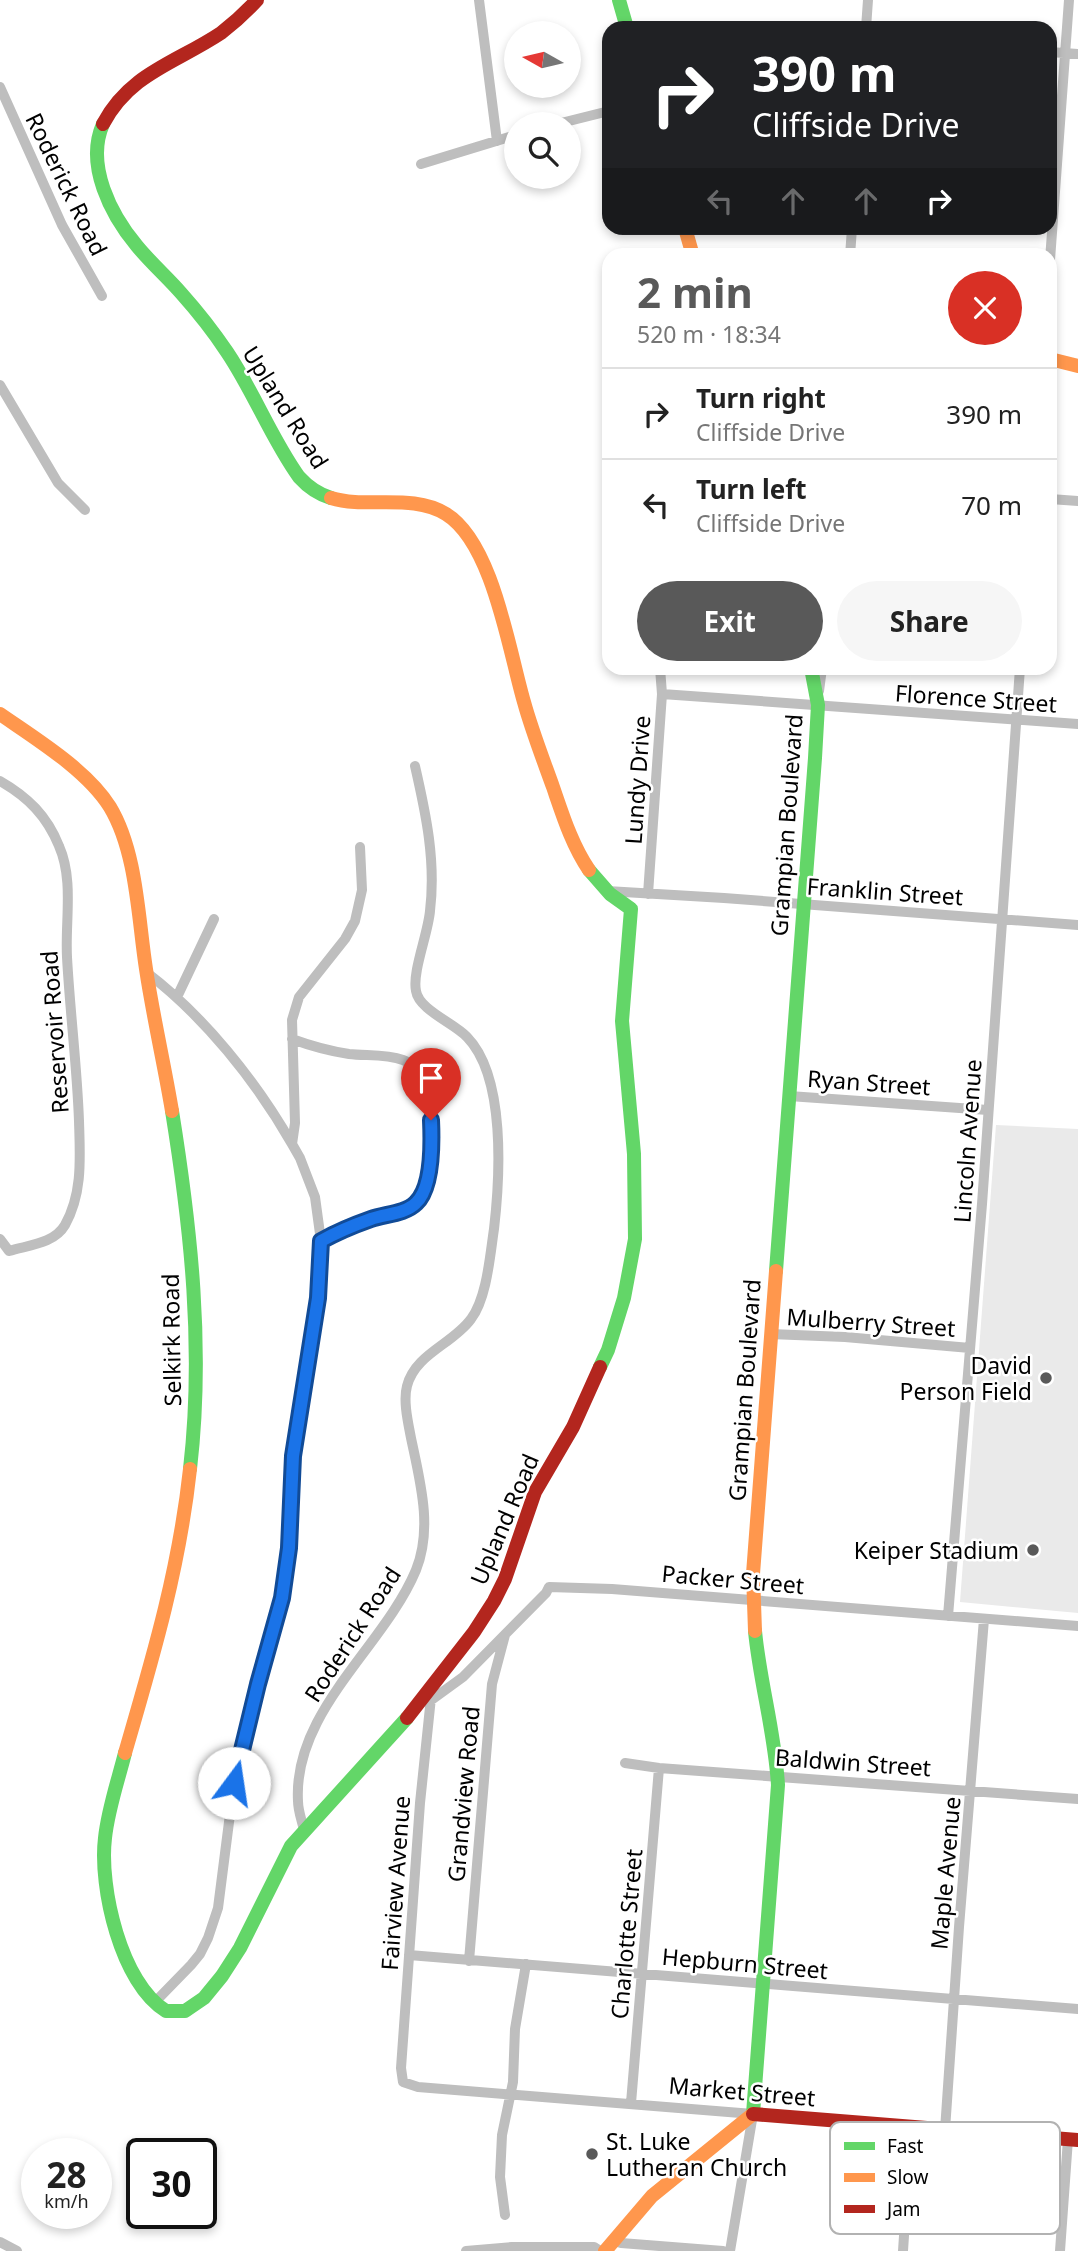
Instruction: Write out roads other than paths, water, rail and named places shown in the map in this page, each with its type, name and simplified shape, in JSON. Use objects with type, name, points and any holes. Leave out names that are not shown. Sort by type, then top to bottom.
[{"type":"street","name":"Upland Road","points":[[155,2003],[170,2012],[184,2011],[210,1991],[234,1959],[282,1861],[304,1830],[431,1694],[474,1632],[505,1579],[535,1492],[573,1427],[608,1350],[627,1287],[635,1239],[636,1195],[622,1021],[631,909],[607,891],[586,867],[569,832],[524,700],[483,563],[468,537],[449,517],[431,508],[403,503],[341,500],[323,495],[309,487],[288,459],[245,379],[199,314],[137,246],[99,179],[94,156],[95,147],[99,130],[110,107],[131,86],[215,38],[240,20],[257,0]]},
{"type":"street","points":[[479,0],[497,141]]},
{"type":"street","points":[[619,0],[625,21]]},
{"type":"street","points":[[866,21],[868,0]]},
{"type":"street","points":[[1057,163],[1069,0]]},
{"type":"street","points":[[1057,52],[1078,54]]},
{"type":"street","name":"Roderick Road","points":[[0,87],[62,225],[102,296]]},
{"type":"street","points":[[581,118],[602,113]]},
{"type":"street","points":[[421,164],[504,139]]},
{"type":"street","points":[[1057,361],[1078,366]]},
{"type":"street","points":[[0,385],[58,483],[85,510]]},
{"type":"street","points":[[1057,500],[1078,501]]},
{"type":"street","name":"Lundy Drive","points":[[648,894],[662,694],[661,675]]},
{"type":"street","name":"Grampian Boulevard","points":[[752,2114],[778,1776],[759,1663],[753,1602],[770,1334],[818,705],[812,675]]},
{"type":"street","points":[[818,705],[821,675]]},
{"type":"street","name":"Lincoln Avenue","points":[[948,1616],[1019,675]]},
{"type":"street","name":"Florence Street","points":[[662,694],[1078,724]]},
{"type":"street","name":"Selkirk Road","points":[[0,714],[77,773],[103,797],[113,813],[129,864],[186,1204],[196,1316],[196,1394],[189,1488],[160,1635],[107,1822],[104,1853],[110,1905],[125,1961],[155,2003]]},
{"type":"street","name":"Roderick Road","points":[[304,1830],[298,1809],[298,1793],[301,1768],[309,1741],[346,1675],[404,1595],[419,1561],[425,1515],[408,1423],[407,1386],[416,1367],[457,1334],[476,1312],[487,1275],[495,1222],[497,1139],[494,1100],[484,1062],[468,1037],[427,1007],[415,990],[417,969],[430,916],[432,864],[427,818],[415,766]]},
{"type":"street","name":"Reservoir Road","points":[[0,781],[16,790],[36,808],[48,823],[62,854],[67,898],[67,958],[78,1070],[79,1143],[77,1198],[61,1231],[51,1239],[9,1251],[0,1239]]},
{"type":"street","points":[[292,1144],[295,1075],[292,1020],[299,997],[345,939],[355,921],[362,890],[360,847]]},
{"type":"street","points":[[607,891],[648,894]]},
{"type":"street","name":"Franklin Street","points":[[648,894],[1078,925]]},
{"type":"street","points":[[177,997],[214,919]]},
{"type":"street","points":[[146,972],[177,997],[245,1073],[292,1144],[315,1197],[321,1241],[318,1298],[293,1456],[289,1548],[282,1598],[234,1783],[218,1908],[200,1954],[155,2003]]},
{"type":"street","points":[[292,1039],[329,1051],[403,1060],[416,1070],[423,1080],[428,1098],[432,1156],[423,1191],[416,1204],[340,1231],[321,1241]]},
{"type":"street","name":"Ryan Street","points":[[789,1096],[988,1110]]},
{"type":"street","name":"Mulberry Street","points":[[770,1334],[845,1337],[970,1348]]},
{"type":"street","name":"Packer Street","points":[[431,1694],[463,1677],[549,1587],[612,1589],[1078,1626]]},
{"type":"street","name":"Maple Avenue","points":[[946,2122],[958,1927],[984,1619]]},
{"type":"street","name":"Grandview Road","points":[[469,1961],[492,1684],[506,1632]]},
{"type":"street","name":"Fairview Avenue","points":[[403,2082],[401,2068],[409,1955],[431,1694]]},
{"type":"street","name":"Baldwin Street","points":[[625,1763],[659,1768],[1078,1799]]},
{"type":"street","name":"Charlotte Street","points":[[631,2104],[659,1768]]},
{"type":"street","name":"Hepburn Street","points":[[409,1955],[1078,2009]]},
{"type":"street","points":[[505,2215],[500,2177],[502,2135],[513,2082],[515,2029],[526,1964]]},
{"type":"street","name":"Market Street","points":[[403,2082],[418,2087],[843,2122]]},
{"type":"street","points":[[607,2248],[652,2196],[752,2114]]},
{"type":"street","points":[[730,2251],[752,2114]]},
{"type":"street","points":[[1060,2251],[1073,2140]]},
{"type":"street","points":[[0,2242],[18,2251]]},
{"type":"street","points":[[466,2251],[512,2246],[607,2248],[621,2244],[723,2251]]},
{"type":"place","name":"David Person Field","points":[[1046,1378]]},
{"type":"place","name":"Keiper Stadium","points":[[1033,1550]]},
{"type":"place","name":"St. Luke Lutheran Church","points":[[592,2154]]}]
